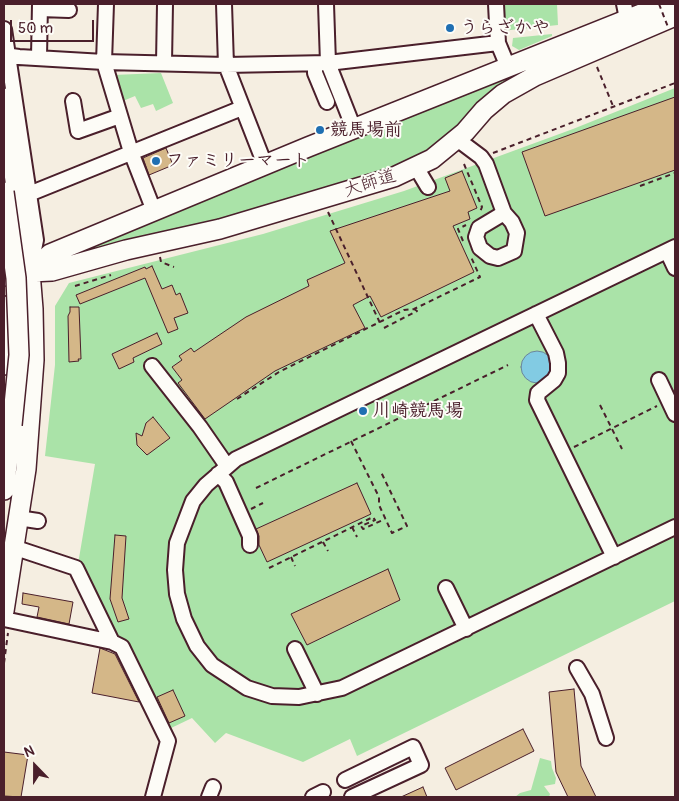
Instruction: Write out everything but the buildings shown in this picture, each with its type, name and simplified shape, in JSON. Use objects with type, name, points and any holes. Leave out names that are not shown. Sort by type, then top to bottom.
[{"type":"highway","points":[[30,272],[50,254],[354,128],[508,67],[626,11],[666,4]]},
{"type":"highway","name":"大師道","points":[[4,276],[52,270],[126,250],[220,229],[394,177],[432,159],[457,139],[484,110],[503,94],[535,76],[672,22]]},
{"type":"highway","points":[[5,620],[13,547],[26,469],[34,360],[30,272],[22,233],[6,107]]},
{"type":"highway","points":[[4,192],[16,278],[19,355],[4,490]]},
{"type":"highway","points":[[4,306],[4,365]]},
{"type":"street","points":[[106,4],[104,62],[131,152],[154,210]]},
{"type":"street","points":[[164,63],[165,4]]},
{"type":"street","points":[[224,4],[226,65],[265,165]]},
{"type":"street","points":[[326,4],[322,64],[354,128]]},
{"type":"street","points":[[496,4],[498,43],[508,67]]},
{"type":"street","points":[[39,57],[40,6],[69,10]]},
{"type":"street","points":[[4,29],[6,55],[36,240],[30,272]]},
{"type":"street","points":[[6,55],[104,62],[226,65],[322,64],[498,43]]},
{"type":"street","points":[[322,64],[315,73],[327,102]]},
{"type":"street","points":[[73,100],[78,131],[120,116]]},
{"type":"street","points":[[29,194],[242,108]]},
{"type":"street","points":[[457,139],[481,157],[486,164],[504,213]]},
{"type":"street","points":[[416,167],[428,187]]},
{"type":"street","points":[[675,268],[671,249],[236,459],[206,485],[193,501],[177,543],[175,570],[177,594],[184,619],[197,646],[212,665],[246,688],[272,696],[299,697],[342,688],[675,527]]},
{"type":"street","points":[[536,314],[556,353],[558,363],[558,373],[554,380],[538,393],[537,400],[614,557]]},
{"type":"street","points":[[152,366],[200,428],[223,470],[226,482],[250,536],[250,545]]},
{"type":"street","points":[[659,380],[675,414]]},
{"type":"street","points":[[18,518],[38,521]]},
{"type":"street","points":[[13,547],[76,568],[112,642]]},
{"type":"street","points":[[446,588],[466,629]]},
{"type":"street","points":[[5,620],[112,642],[122,647],[168,741],[156,795]]},
{"type":"street","points":[[295,648],[317,694]]},
{"type":"street","points":[[577,668],[592,694],[606,738]]},
{"type":"street","points":[[345,780],[413,747],[421,765],[352,797]]},
{"type":"path","points":[[659,4],[672,22]]},
{"type":"path","points":[[595,63],[613,106]]},
{"type":"path","points":[[481,157],[675,83]]},
{"type":"path","points":[[464,164],[482,207],[479,215]]},
{"type":"path","points":[[640,186],[675,173]]},
{"type":"path","points":[[327,210],[380,323]]},
{"type":"path","points":[[465,245],[458,230],[471,223]]},
{"type":"path","points":[[237,399],[279,372],[404,310],[414,308],[480,277],[469,253]]},
{"type":"path","points":[[160,257],[162,262],[174,267]]},
{"type":"path","points":[[75,286],[111,275]]},
{"type":"path","points":[[384,328],[416,312],[414,308]]},
{"type":"path","points":[[256,488],[508,365]]},
{"type":"path","points":[[563,452],[668,400]]},
{"type":"path","points":[[600,405],[622,449]]},
{"type":"path","points":[[351,442],[379,497],[378,505],[392,533],[406,526],[381,472]]},
{"type":"path","points":[[269,568],[373,517],[375,520],[362,526],[363,529],[385,519]]},
{"type":"path","points":[[352,527],[357,537]]},
{"type":"path","points":[[323,542],[328,551]]},
{"type":"path","points":[[291,557],[296,566]]},
{"type":"path","points":[[4,663],[5,620]]},
{"type":"green space","points":[[500,4],[557,4],[558,25],[501,31]]},
{"type":"green space","points":[[552,34],[552,36],[519,50],[512,46],[513,38]]},
{"type":"green space","points":[[510,71],[513,77],[507,84],[463,125],[413,163],[213,226],[69,257],[67,251]]},
{"type":"green space","points":[[161,73],[173,103],[156,111],[153,104],[141,108],[135,96],[123,101],[113,75]]},
{"type":"green space","name":"川崎競馬場","points":[[675,88],[675,601],[357,756],[350,739],[303,762],[226,733],[215,743],[192,718],[169,729],[124,639],[112,636],[78,564],[95,464],[45,456],[55,365],[55,306],[69,283],[263,234],[404,191],[573,129]]},
{"type":"green space","points":[[540,758],[551,761],[556,778],[555,784],[544,786],[550,794],[549,797],[515,797],[520,793],[531,790]]},
{"type":"water","points":[[537,351],[549,355],[553,367],[549,379],[537,383],[525,379],[521,367],[525,355]]},
{"type":"place","name":"うらざかや","points":[[450,28]]},
{"type":"place","name":"競馬場前","points":[[320,130]]},
{"type":"place","name":"ファミリーマート","points":[[156,161]]},
{"type":"place","name":"川崎競馬場","points":[[363,411]]}]
